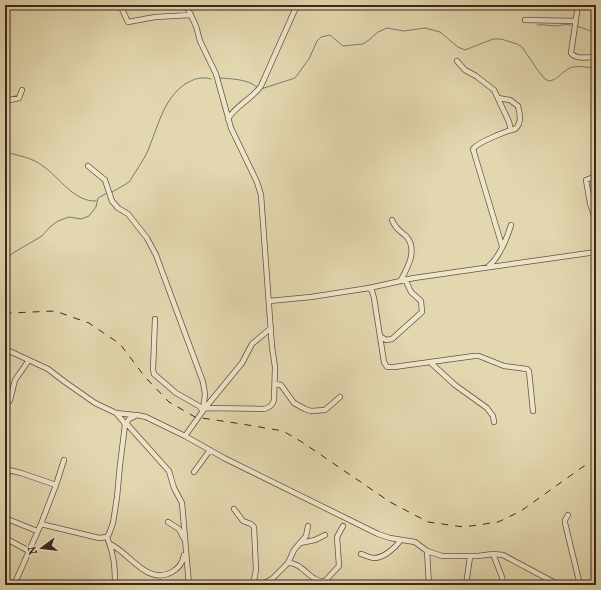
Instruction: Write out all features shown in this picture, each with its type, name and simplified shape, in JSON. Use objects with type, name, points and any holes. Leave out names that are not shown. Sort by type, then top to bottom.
[{"type":"street","points":[[120,5],[128,22],[155,17],[191,15]]},
{"type":"street","points":[[155,320],[154,374],[176,393],[204,410],[264,409],[272,405],[274,400],[275,368],[261,194],[257,182],[240,150],[228,119],[216,74],[200,41],[186,5]]},
{"type":"street","points":[[228,119],[236,108],[252,97],[261,86],[297,5]]},
{"type":"street","points":[[578,5],[571,53],[572,56],[577,58],[596,57]]},
{"type":"street","points":[[525,20],[575,21]]},
{"type":"street","points":[[457,61],[465,70],[491,87],[498,98],[511,130]]},
{"type":"street","points":[[5,101],[19,98],[22,90]]},
{"type":"street","points":[[498,98],[510,100],[516,104],[519,108],[519,125],[516,129],[483,141],[474,146],[473,149],[502,246]]},
{"type":"street","points":[[88,166],[105,180],[112,201],[118,208],[128,214],[147,238],[156,255],[203,382],[205,394],[204,410]]},
{"type":"street","points":[[596,176],[586,180],[590,202],[596,222]]},
{"type":"street","points":[[590,202],[596,201]]},
{"type":"street","points":[[392,220],[396,228],[409,240],[412,247],[412,255],[403,280]]},
{"type":"street","points":[[489,266],[495,260],[511,225]]},
{"type":"street","points":[[269,301],[369,288],[403,280],[489,266],[596,252]]},
{"type":"street","points":[[380,336],[386,340],[392,339],[422,312],[421,301],[411,292],[403,280]]},
{"type":"street","points":[[369,288],[372,291],[374,298],[384,362],[387,367],[479,356],[504,366],[527,369],[529,371],[533,411]]},
{"type":"street","points":[[185,436],[242,363],[252,344],[271,328]]},
{"type":"street","points":[[5,349],[48,369],[87,398],[116,412],[146,417],[378,534],[415,542],[427,551],[442,556],[493,554],[503,556],[559,585]]},
{"type":"street","points":[[5,407],[10,400],[16,380],[29,360]]},
{"type":"street","points":[[430,362],[455,385],[487,408],[493,416],[494,422]]},
{"type":"street","points":[[275,384],[281,385],[290,399],[299,406],[311,411],[325,410],[340,397]]},
{"type":"street","points":[[116,412],[169,471],[174,488],[182,503],[189,585]]},
{"type":"street","points":[[107,537],[113,523],[126,424],[129,419],[137,415]]},
{"type":"street","points":[[194,472],[210,450]]},
{"type":"street","points":[[14,585],[41,524],[64,460]]},
{"type":"street","points":[[5,482],[7,470],[21,473],[56,485]]},
{"type":"street","points":[[234,509],[243,521],[254,527],[256,570],[253,585]]},
{"type":"street","points":[[568,515],[565,523],[580,585]]},
{"type":"street","points":[[5,518],[37,531]]},
{"type":"street","points":[[110,544],[154,576],[162,576],[170,573],[181,565],[185,546],[179,529],[168,522]]},
{"type":"street","points":[[41,524],[99,538],[107,537]]},
{"type":"street","points":[[260,585],[272,578],[288,563],[294,550],[306,536],[308,526]]},
{"type":"street","points":[[325,581],[339,566],[337,537],[344,526]]},
{"type":"street","points":[[300,543],[315,540],[324,535]]},
{"type":"street","points":[[107,537],[113,551],[115,585]]},
{"type":"street","points":[[5,538],[29,551]]},
{"type":"street","points":[[361,554],[374,558],[381,556],[394,549],[401,540]]},
{"type":"street","points":[[427,551],[429,585]]},
{"type":"street","points":[[493,554],[502,577],[503,585]]},
{"type":"street","points":[[466,585],[470,556]]},
{"type":"street","points":[[288,563],[296,563],[318,581],[325,581],[330,585]]},
{"type":"waterway","points":[[537,25],[571,25]]},
{"type":"waterway","points":[[577,26],[596,33]]},
{"type":"waterway","points":[[261,89],[295,78],[309,59],[317,41],[321,37],[330,35],[343,46],[363,44],[378,32],[387,28],[404,31],[425,28],[440,32],[458,47],[465,50],[493,39],[501,39],[517,44],[522,47],[539,72],[549,81],[571,68],[578,66],[596,68]]},
{"type":"waterway","points":[[220,78],[249,82],[257,87]]},
{"type":"waterway","points":[[112,192],[130,181],[149,149],[159,120],[167,104],[178,90],[185,84],[195,79],[211,79]]},
{"type":"waterway","points":[[5,152],[25,157],[38,163],[74,194],[81,198],[96,201]]},
{"type":"waterway","points":[[5,260],[13,253],[42,236],[58,221],[69,217],[81,219],[89,216],[96,207],[98,198],[107,193]]},
{"type":"railway","points":[[5,315],[9,313],[55,311],[89,323],[120,344],[145,377],[169,402],[195,417],[283,431],[302,442],[390,502],[428,522],[464,527],[498,522],[521,511],[584,466],[596,461]]}]
